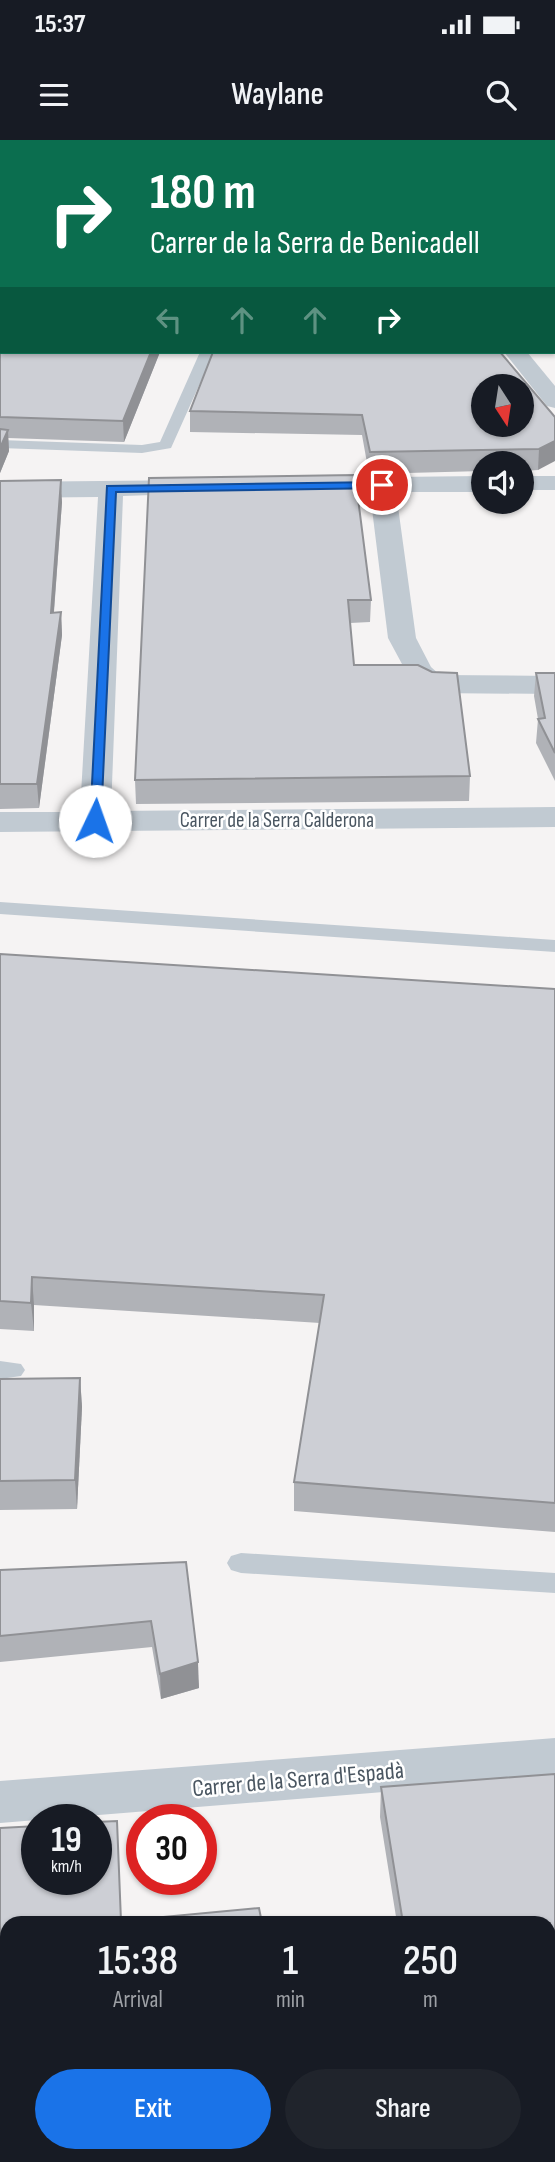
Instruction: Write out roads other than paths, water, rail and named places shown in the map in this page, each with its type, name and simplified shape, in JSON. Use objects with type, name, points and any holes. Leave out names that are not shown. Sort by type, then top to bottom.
[{"type":"street","points":[[517,354],[555,401]]},
{"type":"street","points":[[534,483],[555,483]]},
{"type":"street","points":[[274,487],[471,484]]},
{"type":"street","points":[[382,485],[402,638],[419,671],[432,684],[555,685]]},
{"type":"street","points":[[0,490],[219,487]]},
{"type":"street","points":[[95,821],[111,489]]},
{"type":"street","name":"Carrer de la Serra Calderona","points":[[0,822],[555,817]]},
{"type":"street","name":"Carrer de la Serra d'Espadà","points":[[0,1802],[555,1758]]},
{"type":"lane","points":[[0,444],[142,449],[166,445],[206,354]]},
{"type":"lane","points":[[0,908],[555,946]]},
{"type":"lane","points":[[241,1563],[555,1583]]}]
